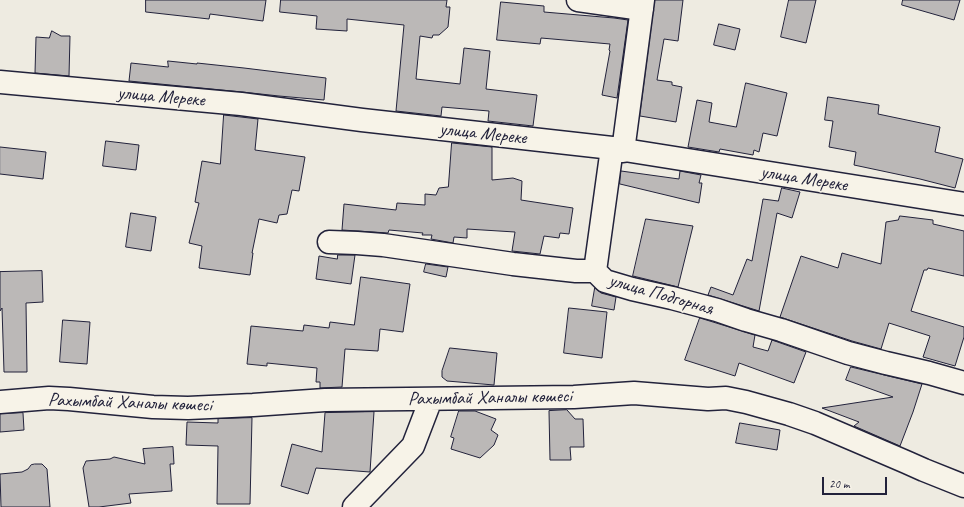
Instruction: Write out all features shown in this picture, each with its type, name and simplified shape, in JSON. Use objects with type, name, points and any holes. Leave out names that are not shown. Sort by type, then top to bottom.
[{"type":"street","points":[[578,0],[643,4],[595,271]]},
{"type":"street","name":"улица Мереке","points":[[0,82],[241,104],[617,150],[964,204]]},
{"type":"street","name":"улица Подгорная","points":[[329,242],[357,242],[520,265],[576,271],[595,271],[605,281],[717,310],[848,353],[964,383]]},
{"type":"street","name":"Рахымбай Ханалы көшесі","points":[[0,402],[49,398],[153,407],[188,408],[326,400],[574,397],[634,393],[708,399],[726,398],[789,414],[815,423],[964,486]]},
{"type":"street","points":[[354,507],[413,446],[431,399]]},
{"type":"building","points":[[146,0],[266,0],[263,21],[210,14],[209,19],[146,12]]},
{"type":"building","points":[[281,0],[447,0],[446,7],[450,7],[448,27],[439,35],[433,35],[432,38],[420,36],[416,79],[460,84],[464,48],[490,51],[486,89],[537,95],[533,126],[488,121],[489,111],[442,107],[441,116],[396,111],[404,25],[347,19],[347,31],[316,29],[317,16],[280,12]]},
{"type":"building","points":[[655,0],[683,0],[678,41],[664,39],[657,80],[672,82],[672,85],[682,87],[676,122],[640,116]]},
{"type":"building","points":[[789,0],[816,0],[806,43],[781,37]]},
{"type":"building","points":[[903,0],[960,0],[954,20],[902,5]]},
{"type":"building","points":[[501,2],[544,6],[544,12],[628,20],[617,98],[602,95],[610,44],[541,38],[540,44],[497,40]]},
{"type":"building","points":[[719,24],[740,29],[735,50],[714,45]]},
{"type":"building","points":[[52,31],[61,36],[70,36],[69,76],[35,73],[36,37],[49,38]]},
{"type":"building","points":[[168,61],[326,78],[324,100],[129,81],[131,63],[168,67]]},
{"type":"building","points":[[746,83],[787,93],[777,136],[763,133],[759,152],[754,150],[753,155],[720,149],[719,152],[688,147],[697,100],[712,103],[709,122],[736,127]]},
{"type":"building","points":[[828,97],[879,105],[878,114],[940,127],[935,152],[963,159],[955,188],[854,165],[856,152],[829,147],[833,121],[825,120]]},
{"type":"building","points":[[224,115],[258,119],[255,150],[305,157],[299,191],[292,190],[287,214],[279,215],[277,223],[259,219],[252,253],[250,275],[199,268],[202,246],[189,243],[199,203],[195,202],[202,161],[220,164]]},
{"type":"building","points":[[106,141],[139,145],[136,170],[103,166]]},
{"type":"building","points":[[452,143],[492,147],[492,180],[513,178],[522,181],[521,200],[573,208],[569,234],[560,233],[559,238],[544,236],[540,254],[512,251],[515,232],[467,229],[467,238],[454,237],[453,243],[431,239],[432,235],[422,235],[423,233],[389,230],[388,233],[342,230],[344,204],[396,210],[397,203],[425,205],[425,194],[436,195],[439,188],[448,187]]},
{"type":"building","points":[[0,147],[46,152],[43,179],[0,174]]},
{"type":"building","points":[[621,171],[679,179],[680,171],[701,175],[699,183],[702,183],[699,203],[620,184]]},
{"type":"building","points":[[782,188],[800,192],[792,218],[777,213],[759,311],[708,295],[711,287],[733,295],[747,259],[752,261],[763,199],[778,201]]},
{"type":"building","points":[[131,213],[156,217],[151,251],[126,247]]},
{"type":"building","points":[[900,216],[933,220],[933,224],[964,231],[964,276],[928,268],[927,270],[924,270],[911,311],[964,327],[964,337],[955,366],[923,357],[930,336],[889,323],[881,349],[780,317],[801,256],[838,268],[842,253],[881,264],[886,222],[898,220]]},
{"type":"building","points":[[646,219],[693,226],[678,287],[633,276]]},
{"type":"building","points":[[338,255],[355,255],[351,284],[316,279],[319,256],[337,259]]},
{"type":"building","points":[[426,264],[448,267],[446,277],[424,272]]},
{"type":"building","points":[[42,271],[43,302],[26,303],[27,372],[4,372],[2,308],[0,311],[0,272]]},
{"type":"building","points":[[361,277],[410,284],[403,332],[380,329],[378,351],[345,349],[342,387],[320,388],[320,382],[316,382],[317,368],[267,363],[267,366],[247,364],[251,326],[303,331],[304,325],[329,328],[330,322],[354,325]]},
{"type":"building","points":[[595,288],[601,293],[616,297],[614,310],[592,306]]},
{"type":"building","points":[[569,308],[607,312],[602,358],[564,353]]},
{"type":"building","points":[[700,318],[755,335],[753,347],[768,351],[772,340],[806,352],[794,383],[739,363],[735,376],[685,360]]},
{"type":"building","points":[[63,320],[90,322],[87,364],[60,362]]},
{"type":"building","points":[[450,348],[497,353],[494,385],[447,381],[442,377],[442,371]]},
{"type":"building","points":[[851,367],[922,384],[900,446],[854,426],[859,422],[822,408],[893,397],[846,380]]},
{"type":"building","points":[[567,410],[575,419],[583,419],[584,447],[570,447],[571,460],[550,460],[549,411]]},
{"type":"building","points":[[459,411],[475,411],[496,419],[491,430],[498,435],[494,445],[480,458],[451,449],[454,438],[451,437]]},
{"type":"building","points":[[374,412],[370,472],[316,468],[308,494],[281,486],[292,444],[322,452],[325,413]]},
{"type":"building","points":[[23,413],[24,430],[0,432],[0,414]]},
{"type":"building","points":[[252,418],[250,504],[217,504],[218,446],[186,445],[187,422],[218,423],[218,419]]},
{"type":"building","points":[[740,423],[780,430],[777,450],[736,443]]},
{"type":"building","points":[[173,447],[174,464],[170,464],[172,491],[129,494],[131,503],[89,507],[83,468],[86,461],[110,459],[114,457],[145,464],[143,449]]},
{"type":"building","points":[[42,464],[47,469],[50,507],[1,507],[0,474],[22,472],[28,469],[31,465]]}]
